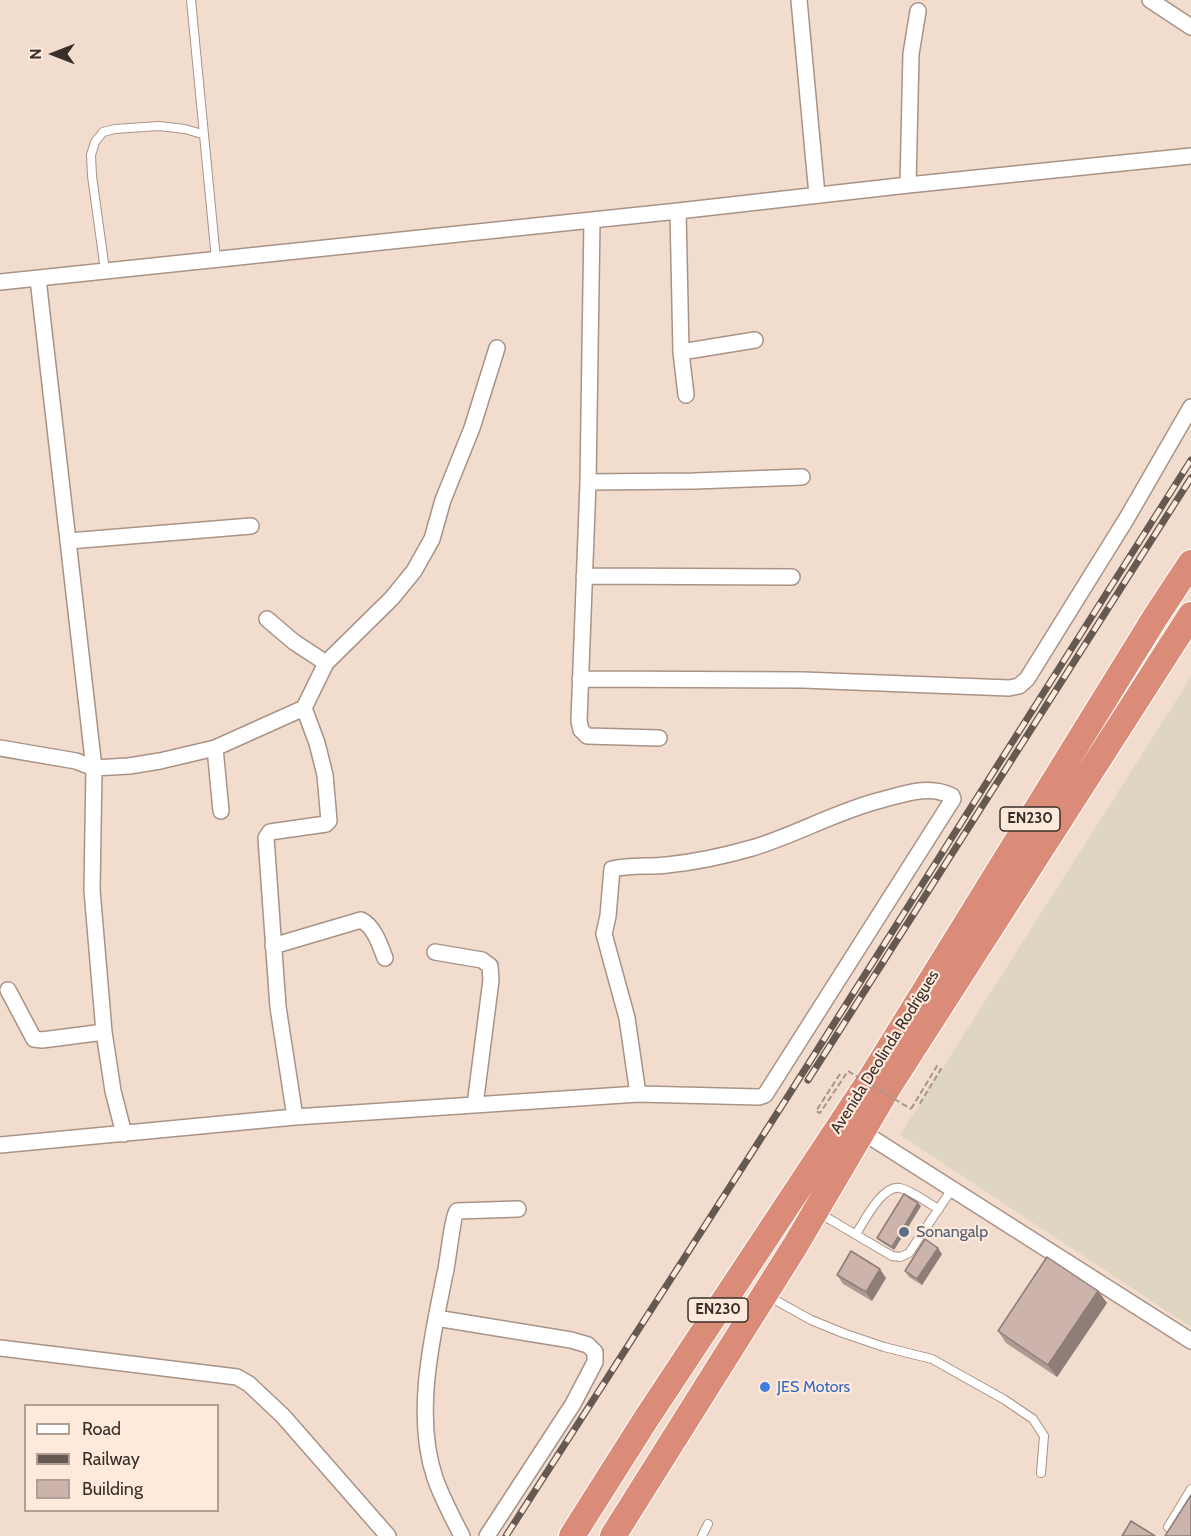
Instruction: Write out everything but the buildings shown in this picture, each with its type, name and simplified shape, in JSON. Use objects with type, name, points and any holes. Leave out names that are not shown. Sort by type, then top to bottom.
[{"type":"highway","name":"Avenida Deolinda Rodrigues","points":[[572,1536],[652,1409],[866,1086],[1191,563]]},
{"type":"highway","name":"Avenida Deolinda Rodrigues","points":[[613,1536],[764,1294],[861,1131],[1191,615]]},
{"type":"street","points":[[799,0],[817,195]]},
{"type":"street","points":[[1150,0],[1191,27]]},
{"type":"street","points":[[908,184],[911,54],[918,11]]},
{"type":"street","points":[[0,282],[678,211],[908,184],[1191,156]]},
{"type":"street","points":[[678,211],[681,352],[686,395]]},
{"type":"street","points":[[592,220],[588,483],[579,721],[581,730],[587,736],[659,738]]},
{"type":"street","points":[[38,279],[94,768],[92,890],[104,1032],[112,1091],[124,1134]]},
{"type":"street","points":[[681,352],[754,339]]},
{"type":"street","points":[[0,748],[75,761],[94,768],[160,761],[215,748],[304,708],[326,663],[392,598],[414,571],[432,539],[443,500],[472,428],[497,348]]},
{"type":"street","points":[[580,679],[803,680],[1008,688],[1019,686],[1027,679],[1127,518],[1191,407]]},
{"type":"street","points":[[588,483],[802,477]]},
{"type":"street","points":[[69,541],[251,526]]},
{"type":"street","points":[[584,576],[792,577]]},
{"type":"street","points":[[267,619],[294,642],[326,663]]},
{"type":"street","points":[[295,1117],[278,1007],[266,838],[270,832],[276,830],[326,824],[330,817],[325,775],[317,743],[304,708]]},
{"type":"street","points":[[215,748],[221,811]]},
{"type":"street","points":[[0,1145],[295,1117],[638,1094],[759,1097],[765,1095],[947,809],[953,799],[952,796],[932,790],[919,790],[864,804],[796,833],[715,858],[667,865],[612,869],[604,934],[627,1018],[638,1094]]},
{"type":"street","points":[[273,946],[360,920],[367,923],[379,941],[385,958]]},
{"type":"street","points":[[435,952],[482,960],[490,966],[491,980],[475,1105]]},
{"type":"street","points":[[8,990],[34,1039],[104,1032]]},
{"type":"street","points":[[861,1131],[1191,1341]]},
{"type":"street","points":[[462,1536],[435,1477],[428,1446],[426,1407],[430,1353],[453,1235],[454,1214],[457,1210],[518,1209]]},
{"type":"street","points":[[436,1318],[571,1340],[588,1346],[595,1352],[595,1362],[573,1404],[487,1536]]},
{"type":"street","points":[[0,1348],[237,1377],[249,1384],[283,1416],[388,1536]]},
{"type":"lane","points":[[191,0],[202,134],[216,259]]},
{"type":"lane","points":[[105,270],[92,176],[92,155],[95,142],[103,132],[115,129],[159,126],[185,129],[202,134]]},
{"type":"lane","points":[[856,1234],[883,1193],[894,1188],[903,1189],[939,1209]]},
{"type":"lane","points":[[815,1210],[892,1256],[900,1257],[909,1253],[952,1189]]},
{"type":"lane","points":[[764,1294],[811,1320],[884,1347],[932,1359],[1014,1406],[1033,1419],[1044,1436],[1041,1473]]},
{"type":"lane","points":[[1168,1527],[1191,1489]]},
{"type":"lane","points":[[702,1536],[708,1524]]},
{"type":"path","points":[[840,1074],[816,1111],[820,1113],[848,1071],[911,1109],[937,1066],[941,1069],[919,1105]]},
{"type":"shaded area","points":[[1191,677],[1191,1327],[900,1135]]},
{"type":"railway","points":[[506,1536],[1191,460]]},
{"type":"railway","points":[[808,1080],[1191,478]]},
{"type":"place","name":"Sonangalp","points":[[904,1232]]},
{"type":"place","name":"JES Motors","points":[[765,1387]]}]
